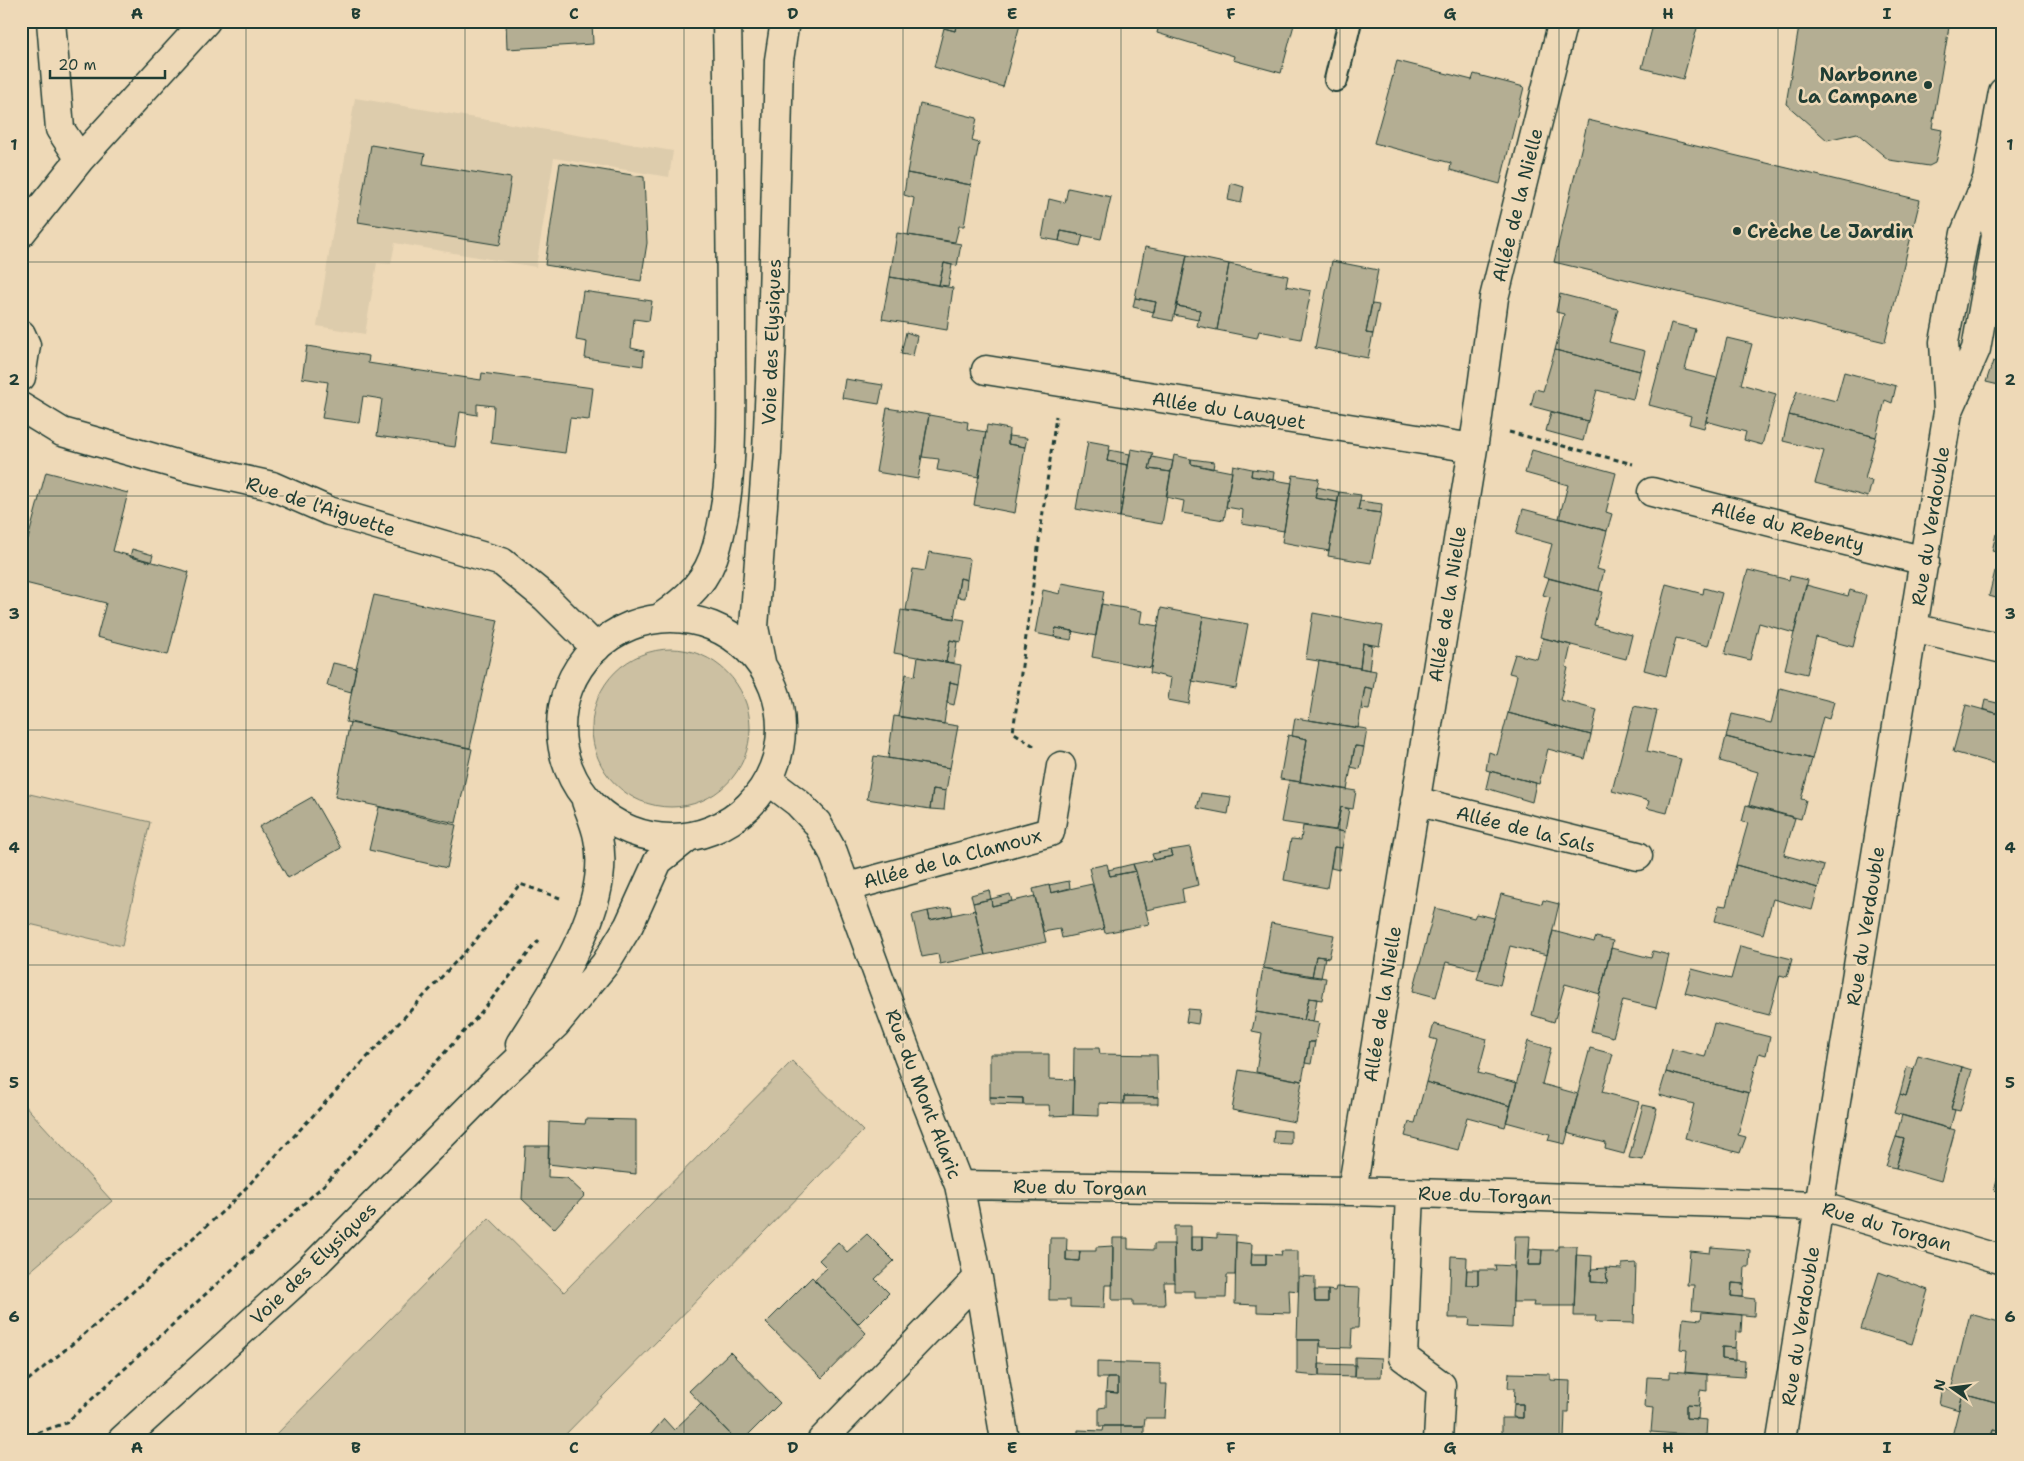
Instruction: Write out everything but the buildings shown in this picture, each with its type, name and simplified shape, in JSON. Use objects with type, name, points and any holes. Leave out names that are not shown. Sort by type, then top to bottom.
[{"type":"street","points":[[51,21],[60,129],[80,159]]},
{"type":"street","points":[[21,233],[80,159],[206,21]]},
{"type":"street","name":"Voie des Elysiques","points":[[660,618],[686,600],[701,582],[717,547],[731,461],[731,214],[727,21]]},
{"type":"street","name":"Voie des Elysiques","points":[[760,662],[754,627],[767,443],[779,60],[785,21]]},
{"type":"street","name":"Allée de la Nielle","points":[[1352,1191],[1474,436],[1494,298],[1563,21]]},
{"type":"street","name":"Rue du Verdouble","points":[[1781,1440],[1948,412],[1944,342],[1965,233],[1987,179],[2003,92]]},
{"type":"street","points":[[21,334],[26,345],[21,377]]},
{"type":"street","name":"Allée du Lauquet","points":[[986,370],[1061,383],[1474,436]]},
{"type":"street","name":"Rue de l'Aiguette","points":[[21,407],[62,432],[186,467],[272,486],[329,510],[502,562],[546,598],[596,648]]},
{"type":"street","name":"Allée du Rebenty","points":[[1652,492],[1925,561]]},
{"type":"street","points":[[660,618],[690,618],[726,632],[744,644],[760,662],[774,684],[782,719],[780,751],[769,781],[755,801],[733,820],[712,831],[687,838],[659,839],[630,832],[609,821],[584,798],[566,765],[560,733],[563,708],[570,683],[586,658],[606,639],[629,625],[660,618]]},
{"type":"street","points":[[1913,628],[2003,649]]},
{"type":"street","name":"Allée de la Clamoux","points":[[848,887],[1050,832],[1061,766]]},
{"type":"street","name":"Rue du Mont Alaric","points":[[769,781],[798,803],[817,823],[833,852],[848,887],[908,1056],[959,1185],[978,1278],[1005,1440]]},
{"type":"street","name":"Voie des Elysiques","points":[[498,1079],[576,948],[591,909],[600,874],[598,838],[584,798]]},
{"type":"street","name":"Allée de la Sals","points":[[1415,801],[1638,856]]},
{"type":"street","name":"Voie des Elysiques","points":[[119,1438],[312,1268],[498,1079],[556,1024],[604,964],[629,925],[658,861],[687,838]]},
{"type":"street","name":"Rue du Torgan","points":[[959,1185],[1410,1192],[1818,1206],[2003,1260]]},
{"type":"street","points":[[1410,1192],[1404,1357],[1441,1385],[1438,1440]]},
{"type":"street","points":[[822,1440],[978,1278]]},
{"type":"lane","points":[[1336,80],[1350,21]]},
{"type":"path","points":[[1061,383],[1013,732],[1061,766]]},
{"type":"path","points":[[1474,436],[1655,470],[1652,492]]},
{"type":"path","points":[[21,1386],[99,1322],[231,1204],[476,941],[520,884],[591,909]]},
{"type":"path","points":[[21,1438],[66,1423],[326,1183],[478,1016],[543,936]]},
{"type":"shaded area","points":[[355,98],[673,151],[669,177],[554,158],[536,267],[395,243],[391,264],[377,263],[365,334],[317,326]]},
{"type":"shaded area","points":[[671,649],[701,655],[727,672],[744,698],[750,728],[744,758],[727,784],[701,801],[671,807],[641,801],[615,784],[598,758],[592,728],[598,698],[615,672],[641,655]]},
{"type":"shaded area","points":[[21,792],[150,822],[122,946],[21,922]]},
{"type":"shaded area","points":[[792,1061],[863,1131],[560,1440],[271,1440],[489,1218],[564,1292]]},
{"type":"shaded area","points":[[21,1101],[112,1201],[21,1279]]},
{"type":"place","name":"Narbonne La Campane","points":[[1928,85]]},
{"type":"place","name":"Crèche Le Jardin","points":[[1737,231]]}]
